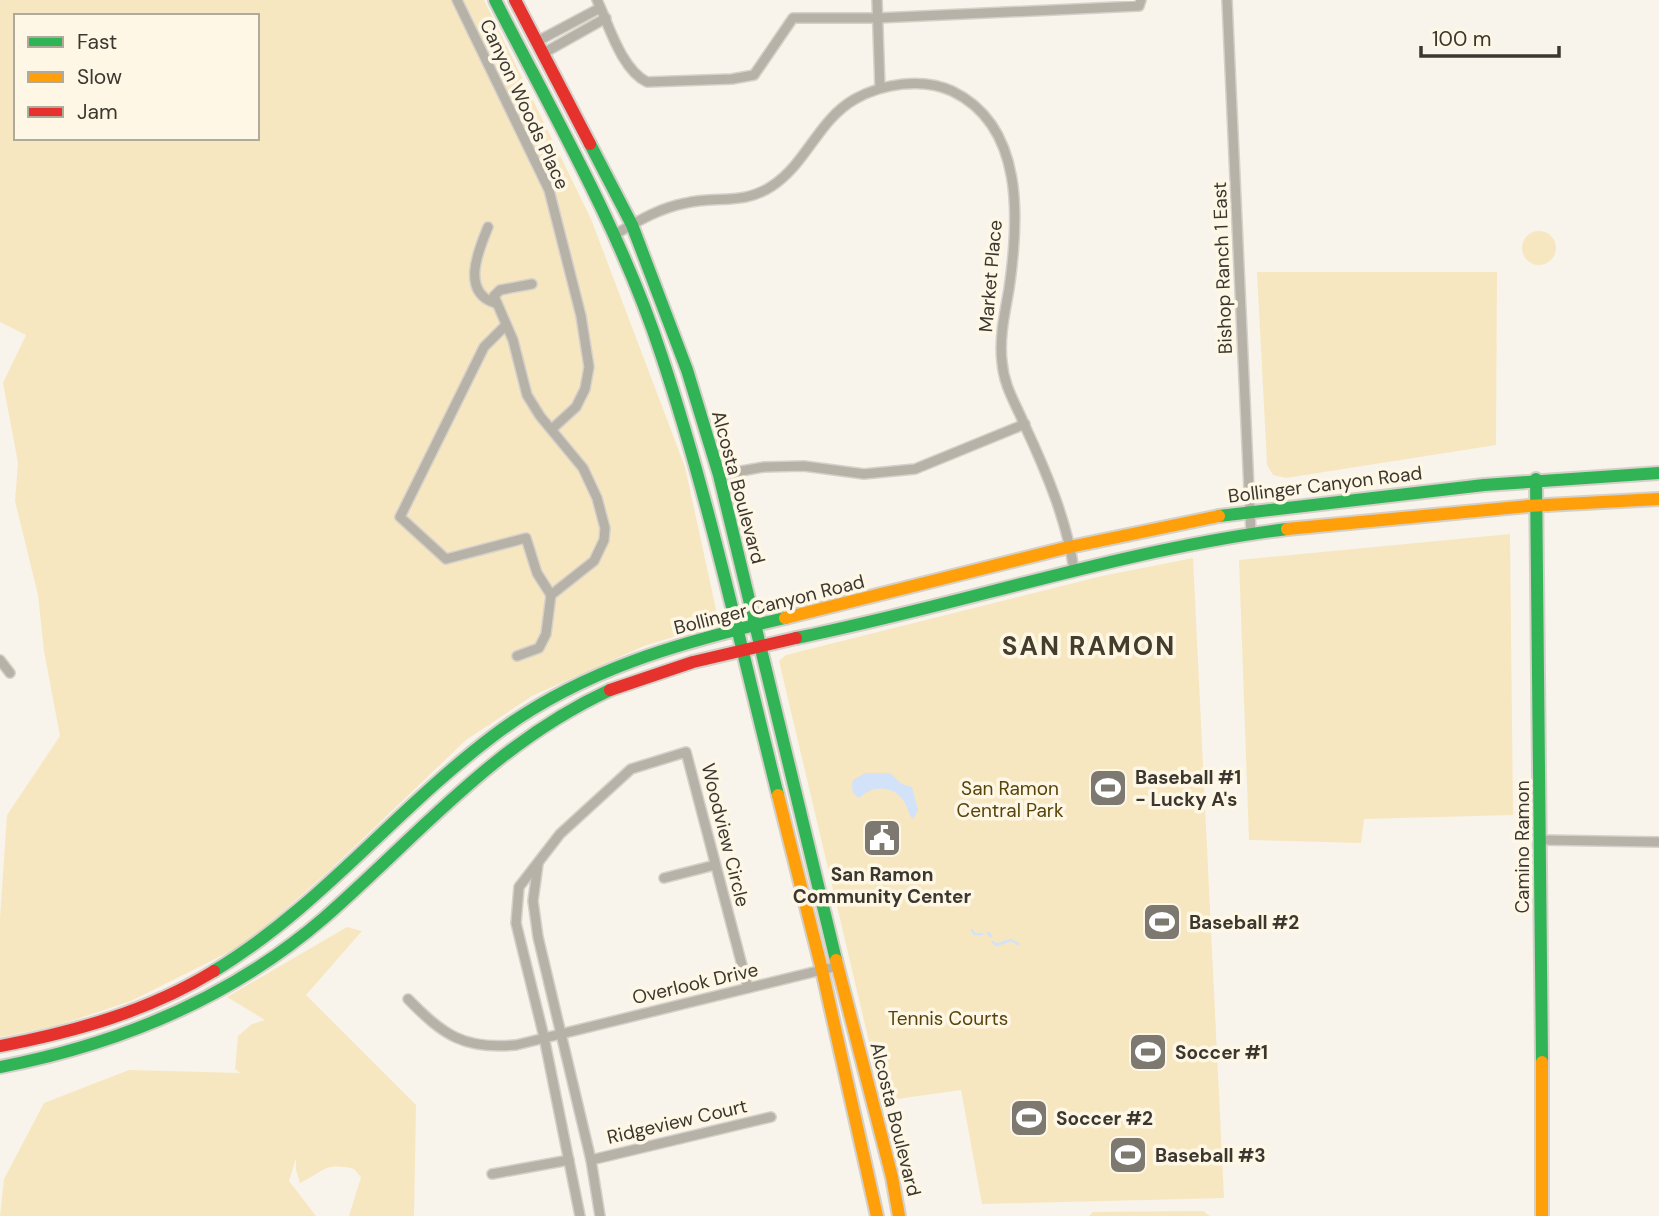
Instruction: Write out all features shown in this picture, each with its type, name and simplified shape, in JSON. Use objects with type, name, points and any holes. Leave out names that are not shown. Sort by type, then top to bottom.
[{"type":"main road","name":"Alcosta Boulevard","points":[[495,0],[614,235],[664,365],[698,480],[822,970],[877,1216]]},
{"type":"main road","name":"Alcosta Boulevard","points":[[515,0],[632,225],[687,370],[719,475],[838,967],[892,1177],[899,1216]]},
{"type":"main road","name":"Bollinger Canyon Road","points":[[0,1046],[52,1036],[100,1022],[133,1010],[206,975],[271,934],[312,901],[472,749],[519,715],[568,688],[618,666],[735,632],[1171,525],[1249,512],[1536,479],[1659,473]]},
{"type":"main road","name":"Camino Ramon","points":[[1536,479],[1542,841],[1542,1216]]},
{"type":"main road","name":"Bollinger Canyon Road","points":[[0,1067],[83,1049],[129,1033],[218,992],[284,950],[324,918],[483,768],[529,733],[583,703],[632,682],[740,652],[909,614],[1074,570],[1251,534],[1537,505],[1659,499]]},
{"type":"street","name":"Canyon Woods Place","points":[[457,0],[549,190],[581,316],[589,367],[585,389],[576,407],[553,428]]},
{"type":"street","points":[[877,0],[880,88]]},
{"type":"street","points":[[540,48],[598,4],[636,76],[647,82],[732,79],[754,75],[793,18],[878,18],[1139,6],[1141,0]]},
{"type":"street","name":"Bishop Ranch 1 East","points":[[1227,0],[1251,534]]},
{"type":"street","points":[[540,48],[606,18]]},
{"type":"street","name":"Market Place","points":[[614,235],[660,208],[690,202],[736,201],[771,187],[800,160],[830,118],[853,100],[880,88],[927,85],[948,90],[967,99],[998,132],[1008,155],[1014,247],[1001,360],[1007,391],[1025,424],[1071,548],[1074,570]]},
{"type":"street","points":[[488,227],[476,254],[475,280],[484,297],[495,303]]},
{"type":"street","points":[[532,284],[500,290],[494,296],[495,303],[513,340],[527,396],[583,468],[597,498],[604,528],[604,540],[594,561],[551,595]]},
{"type":"street","points":[[505,326],[484,347],[400,517],[446,559],[526,538],[537,573],[551,595],[546,634],[539,648],[517,656]]},
{"type":"street","points":[[719,475],[764,467],[804,466],[864,474],[905,470],[1025,424]]},
{"type":"street","points":[[0,660],[10,673]]},
{"type":"street","name":"Woodview Circle","points":[[580,1216],[544,1037],[516,923],[519,887],[560,834],[631,769],[687,752],[748,988]]},
{"type":"street","points":[[1542,841],[1659,842]]},
{"type":"street","points":[[538,862],[533,901],[538,937],[591,1160],[600,1216]]},
{"type":"street","points":[[664,877],[715,865]]},
{"type":"street","name":"Overlook Drive","points":[[408,999],[435,1026],[463,1042],[489,1047],[544,1037],[838,967]]},
{"type":"street","name":"Ridgeview Court","points":[[591,1160],[771,1117]]},
{"type":"street","points":[[492,1174],[569,1160]]},
{"type":"green space","points":[[0,0],[484,0],[591,219],[685,467],[719,623],[644,646],[532,696],[466,740],[329,871],[247,943],[131,1001],[56,1026],[0,1037],[0,918],[7,815],[60,736],[44,651],[38,595],[15,501],[18,463],[3,383],[26,335],[0,322]]},
{"type":"green space","points":[[1539,231],[1551,236],[1556,248],[1551,260],[1539,265],[1527,260],[1522,248],[1527,236]]},
{"type":"green space","points":[[1257,272],[1497,272],[1496,445],[1286,478],[1273,475],[1267,465]]},
{"type":"green space","points":[[1510,534],[1513,815],[1364,819],[1361,843],[1249,840],[1239,560]]},
{"type":"green space","name":"San Ramon Central Park","points":[[1193,558],[1224,1198],[982,1204],[961,1090],[883,1101],[779,661],[786,655],[1102,576]]},
{"type":"green space","points":[[347,927],[362,931],[306,995],[416,1105],[414,1216],[349,1216],[361,1177],[354,1169],[330,1167],[300,1183],[296,1158],[289,1181],[316,1216],[0,1216],[4,1179],[44,1103],[129,1070],[240,1073],[235,1069],[238,1036],[252,1024],[265,1020],[227,997]]},
{"type":"green space","points":[[1203,1211],[1210,1216],[1089,1216],[1093,1212]]},
{"type":"water","points":[[865,773],[890,773],[902,784],[912,787],[918,810],[913,819],[901,797],[890,790],[871,790],[859,798],[853,790],[853,780]]},
{"type":"waterway","points":[[972,930],[974,934],[982,934]]},
{"type":"waterway","points":[[988,933],[991,936]]},
{"type":"waterway","points":[[993,942],[996,945],[1011,940],[1018,944]]},
{"type":"traffic: fast","points":[[495,0],[585,174],[645,308],[694,463],[724,573],[778,795]]},
{"type":"traffic: fast","points":[[590,144],[632,225],[687,370],[719,475],[836,960]]},
{"type":"traffic: fast","points":[[1219,516],[1484,485],[1659,473]]},
{"type":"traffic: fast","points":[[1536,479],[1542,1062]]},
{"type":"traffic: fast","points":[[796,638],[1163,550],[1287,529]]},
{"type":"traffic: fast","points":[[214,971],[289,918],[457,765],[526,713],[561,693],[633,661],[708,637],[785,618]]},
{"type":"traffic: fast","points":[[0,1067],[45,1057],[131,1031],[172,1014],[251,972],[324,918],[493,764],[568,712],[610,690]]},
{"type":"traffic: slow","points":[[1287,529],[1528,506],[1659,499]]},
{"type":"traffic: slow","points":[[785,618],[1065,548],[1219,516]]},
{"type":"traffic: slow","points":[[778,795],[822,970],[877,1216]]},
{"type":"traffic: slow","points":[[836,960],[892,1177],[899,1216]]},
{"type":"traffic: slow","points":[[1542,1062],[1542,1216]]},
{"type":"traffic: jam","points":[[515,0],[590,144]]},
{"type":"traffic: jam","points":[[610,690],[693,662],[796,638]]},
{"type":"traffic: jam","points":[[0,1046],[83,1027],[137,1009],[214,971]]},
{"type":"place","name":"Baseball #1 - Lucky A's","points":[[1108,788]]},
{"type":"place","name":"San Ramon Community Center","points":[[882,838]]},
{"type":"place","name":"Baseball #2","points":[[1162,922]]},
{"type":"place","name":"Soccer #1","points":[[1148,1052]]},
{"type":"place","name":"Soccer #2","points":[[1029,1118]]},
{"type":"place","name":"Baseball #3","points":[[1128,1155]]},
{"type":"district","name":"SAN RAMON","points":[[1089,646]]},
{"type":"park label","name":"Tennis Courts","points":[[948,1018]]}]
